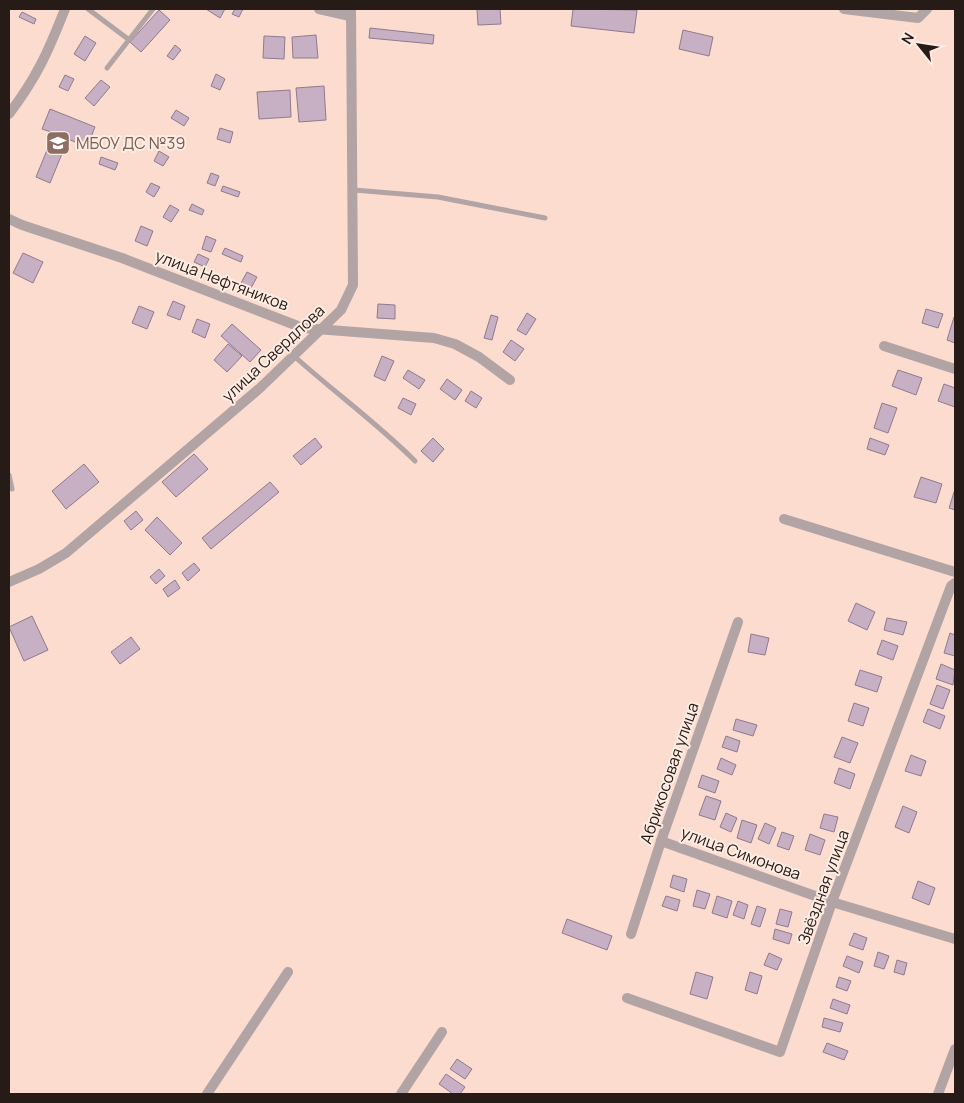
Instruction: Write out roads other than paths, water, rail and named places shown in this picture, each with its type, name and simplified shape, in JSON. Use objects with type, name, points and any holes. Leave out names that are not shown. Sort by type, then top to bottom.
[{"type":"street","points":[[9,114],[31,84],[46,58],[65,9]]},
{"type":"street","points":[[320,9],[351,12]]},
{"type":"street","points":[[844,9],[918,18],[927,9]]},
{"type":"street","name":"улица Свердлова","points":[[9,582],[39,569],[66,552],[260,388],[341,310],[353,285],[354,190],[351,12]]},
{"type":"street","name":"улица Нефтяников","points":[[9,219],[22,226],[122,258],[303,328],[434,338],[455,344],[479,357],[510,380]]},
{"type":"street","points":[[884,346],[955,369]]},
{"type":"street","points":[[784,519],[955,572]]},
{"type":"street","name":"Звёздная улица","points":[[627,998],[780,1052],[832,902],[951,586],[955,583]]},
{"type":"street","name":"Абрикосовая улица","points":[[632,934],[660,841],[738,622]]},
{"type":"street","name":"улица Симонова","points":[[660,841],[832,902],[955,940]]},
{"type":"street","points":[[206,1094],[288,972]]},
{"type":"street","points":[[401,1094],[442,1032]]},
{"type":"street","points":[[938,1094],[955,1049]]},
{"type":"lane","points":[[88,9],[128,39]]},
{"type":"lane","points":[[107,68],[153,9]]},
{"type":"lane","points":[[354,190],[438,197],[545,218]]},
{"type":"lane","points":[[294,356],[333,391],[383,429],[415,461]]},
{"type":"lane","points":[[9,475],[12,489]]},
{"type":"place","name":"МБОУ ДС №39","points":[[58,143]]}]
